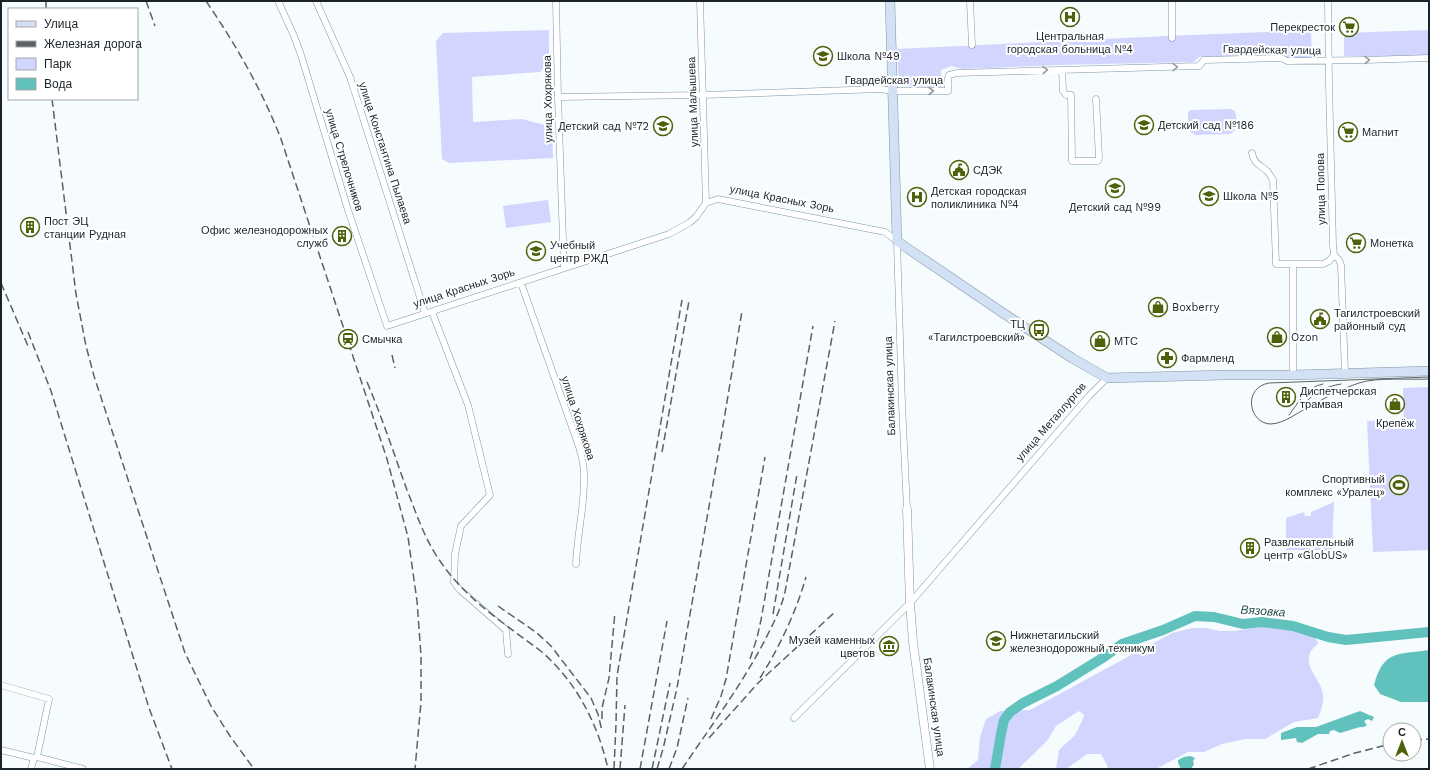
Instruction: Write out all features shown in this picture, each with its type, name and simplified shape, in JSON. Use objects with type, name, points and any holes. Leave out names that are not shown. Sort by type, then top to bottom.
[{"type":"main road","name":"Балакинская улица","points":[[890,1],[897,240]]},
{"type":"main road","name":"улица Красных Зорь","points":[[897,240],[1003,313],[1072,358],[1107,378]]},
{"type":"main road","points":[[1107,378],[1429,371]]},
{"type":"street","name":"улица Стрелочников","points":[[278,1],[301,55],[348,210],[386,326]]},
{"type":"street","name":"улица Константина Пылаева","points":[[316,1],[350,77],[425,313]]},
{"type":"street","name":"улица Хохрякова","points":[[556,1],[564,268]]},
{"type":"street","name":"улица Малышева","points":[[700,1],[706,203]]},
{"type":"street","points":[[970,1],[972,45]]},
{"type":"street","points":[[1172,1],[1172,38]]},
{"type":"street","name":"улица Попова","points":[[1328,1],[1328,61],[1334,255],[1339,260],[1341,265],[1345,373]]},
{"type":"street","name":"Гвардейская улица","points":[[558,97],[703,95],[881,89],[892,91],[948,91],[949,75],[956,73],[1199,66],[1204,60],[1282,58],[1287,61],[1328,61],[1429,58]]},
{"type":"street","points":[[1062,70],[1063,90],[1066,95],[1071,95],[1072,162],[1098,161],[1096,98]]},
{"type":"street","points":[[1252,153],[1253,159],[1268,172],[1273,180],[1276,264],[1323,264],[1329,261],[1334,255]]},
{"type":"street","name":"улица Красных Зорь","points":[[386,326],[669,234],[689,223],[696,217],[706,203],[718,199],[885,232],[897,240]]},
{"type":"street","name":"Балакинская улица","points":[[897,240],[902,397],[908,509],[910,603],[913,642],[930,769]]},
{"type":"street","points":[[1293,265],[1293,375]]},
{"type":"street","name":"улица Хохрякова","points":[[521,283],[577,441],[583,466],[584,488],[576,552],[576,564]]},
{"type":"street","points":[[432,312],[468,405],[490,495],[461,526],[453,578],[455,585],[506,630],[508,654]]},
{"type":"street","name":"улица Металлургов","points":[[794,718],[910,603],[1089,396],[1107,378]]},
{"type":"street","points":[[1,685],[49,700],[31,769]]},
{"type":"street","points":[[1,750],[83,769]]},
{"type":"green space","points":[[549,30],[549,61],[540,72],[472,77],[473,122],[522,119],[552,127],[553,158],[449,163],[442,159],[436,41],[443,33]]},
{"type":"green space","points":[[1311,30],[1312,57],[1293,60],[1279,54],[1199,57],[1194,62],[963,69],[951,66],[941,70],[941,87],[899,86],[897,49]]},
{"type":"green space","points":[[1429,30],[1429,56],[1344,56],[1344,33]]},
{"type":"green space","points":[[1231,109],[1235,111],[1237,124],[1235,130],[1230,134],[1195,135],[1188,130],[1188,113],[1190,110]]},
{"type":"green space","points":[[548,200],[551,222],[506,228],[503,206]]},
{"type":"green space","name":"Спортивный комплекс «Уралец»","points":[[1429,387],[1429,550],[1373,552],[1367,421],[1404,420],[1403,388]]},
{"type":"green space","points":[[1334,502],[1332,550],[1286,550],[1286,518],[1304,512],[1305,516],[1311,516],[1311,512]]},
{"type":"green space","points":[[1274,625],[1314,636],[1318,643],[1311,652],[1309,664],[1322,689],[1323,694],[1323,703],[1318,718],[1294,722],[1265,739],[1245,739],[1222,744],[1204,752],[1188,752],[1156,769],[1105,769],[1108,767],[1101,754],[1087,754],[1066,769],[1056,769],[1059,750],[1075,735],[1082,721],[1084,715],[1079,711],[1056,726],[1047,741],[1018,769],[967,769],[978,760],[980,737],[986,719],[1000,711],[1030,710],[1172,633],[1192,628],[1234,631]]},
{"type":"water","points":[[1429,650],[1429,702],[1401,702],[1380,694],[1374,685],[1382,665],[1388,659],[1401,654]]},
{"type":"water","points":[[1360,711],[1374,717],[1372,721],[1368,719],[1364,721],[1367,725],[1364,727],[1340,733],[1334,730],[1330,731],[1329,734],[1318,734],[1302,743],[1297,742],[1296,738],[1281,740],[1281,733],[1297,727],[1316,727]]},
{"type":"water","points":[[1190,756],[1195,758],[1191,769],[1181,769],[1178,760]]},
{"type":"waterway","name":"Вязовка","points":[[995,769],[1004,720],[1010,712],[1023,703],[1057,686],[1122,644],[1163,630],[1195,616],[1214,617],[1243,624],[1262,622],[1293,626],[1328,637],[1346,640],[1429,632]]},
{"type":"tram line","points":[[1429,377],[1269,383],[1260,386],[1255,392],[1252,398],[1252,405],[1258,418],[1263,422],[1271,424],[1290,418],[1332,394],[1366,381],[1384,379],[1429,379]]},
{"type":"tram line","points":[[1289,415],[1307,392],[1312,388],[1323,384]]},
{"type":"tram line","points":[[1301,407],[1319,391],[1341,384]]},
{"type":"railway","points":[[46,1],[46,8]]},
{"type":"railway","points":[[146,1],[155,26]]},
{"type":"railway","points":[[206,1],[248,68],[274,121],[387,459],[408,537],[417,601],[421,656],[421,702],[415,769]]},
{"type":"railway","points":[[52,100],[76,294],[86,346],[94,376],[185,653],[211,706],[230,736],[254,769]]},
{"type":"railway","points":[[1,283],[28,346]]},
{"type":"railway","points":[[614,769],[617,676],[682,300]]},
{"type":"railway","points":[[662,452],[689,301]]},
{"type":"railway","points":[[657,769],[677,688],[742,311]]},
{"type":"railway","points":[[682,769],[746,674],[765,640],[781,604],[785,592],[835,321]]},
{"type":"railway","points":[[750,659],[761,620],[813,326]]},
{"type":"railway","points":[[28,332],[51,391],[149,708],[172,769]]},
{"type":"railway","points":[[392,355],[395,368]]},
{"type":"railway","points":[[367,382],[418,518],[435,553],[454,579],[469,595],[542,652],[566,677],[576,691],[592,720],[604,752],[608,769]]},
{"type":"railway","points":[[711,719],[721,696],[726,679],[765,457]]},
{"type":"railway","points":[[773,614],[797,474]]},
{"type":"railway","points":[[760,678],[787,629],[806,577]]},
{"type":"railway","points":[[498,606],[537,633],[551,646],[591,698],[598,714],[602,731]]},
{"type":"railway","points":[[602,719],[602,708],[609,678],[615,612]]},
{"type":"railway","points":[[709,738],[758,683],[835,612]]},
{"type":"railway","points":[[640,769],[667,621]]},
{"type":"railway","points":[[652,769],[670,683]]},
{"type":"railway","points":[[669,769],[677,748],[688,698]]},
{"type":"railway","points":[[620,769],[625,705]]},
{"type":"railway","points":[[1422,739],[1429,739]]},
{"type":"railway","points":[[1308,769],[1355,753],[1382,746]]},
{"type":"place","name":"Центральная городская больница №4","points":[[1070,17]]},
{"type":"place","name":"Перекресток","points":[[1349,27]]},
{"type":"place","name":"Школа №49","points":[[823,56]]},
{"type":"place","name":"Детский сад №186","points":[[1144,125]]},
{"type":"place","name":"Детский сад №72","points":[[663,126]]},
{"type":"place","name":"Магнит","points":[[1348,132]]},
{"type":"place","name":"СДЭК","points":[[959,170]]},
{"type":"place","name":"Детский сад №99","points":[[1115,188]]},
{"type":"place","name":"Школа №5","points":[[1209,196]]},
{"type":"place","name":"Детская городская поликлиника №4","points":[[917,197]]},
{"type":"place","name":"Пост ЭЦ станции Рудная","points":[[30,227]]},
{"type":"place","name":"Офис железнодорожных служб","points":[[342,236]]},
{"type":"place","name":"Монетка","points":[[1356,243]]},
{"type":"place","name":"Учебный центр РЖД","points":[[536,251]]},
{"type":"place","name":"Boxberry","points":[[1158,307]]},
{"type":"place","name":"Тагилстроевский районный суд","points":[[1320,319]]},
{"type":"place","name":"ТЦ «Тагилстроевский»","points":[[1039,330]]},
{"type":"place","name":"Ozon","points":[[1277,337]]},
{"type":"place","name":"Смычка","points":[[348,339]]},
{"type":"place","name":"МТС","points":[[1100,341]]},
{"type":"place","name":"Фармленд","points":[[1167,358]]},
{"type":"place","name":"Диспетчерская трамвая","points":[[1286,397]]},
{"type":"place","name":"Крепёж","points":[[1395,404]]},
{"type":"place","name":"Спортивный комплекс «Уралец»","points":[[1399,485]]},
{"type":"place","name":"Развлекательный центр «GlobUS»","points":[[1250,548]]},
{"type":"place","name":"Нижнетагильский железнодорожный техникум","points":[[996,641]]},
{"type":"place","name":"Музей каменных цветов","points":[[889,646]]}]
